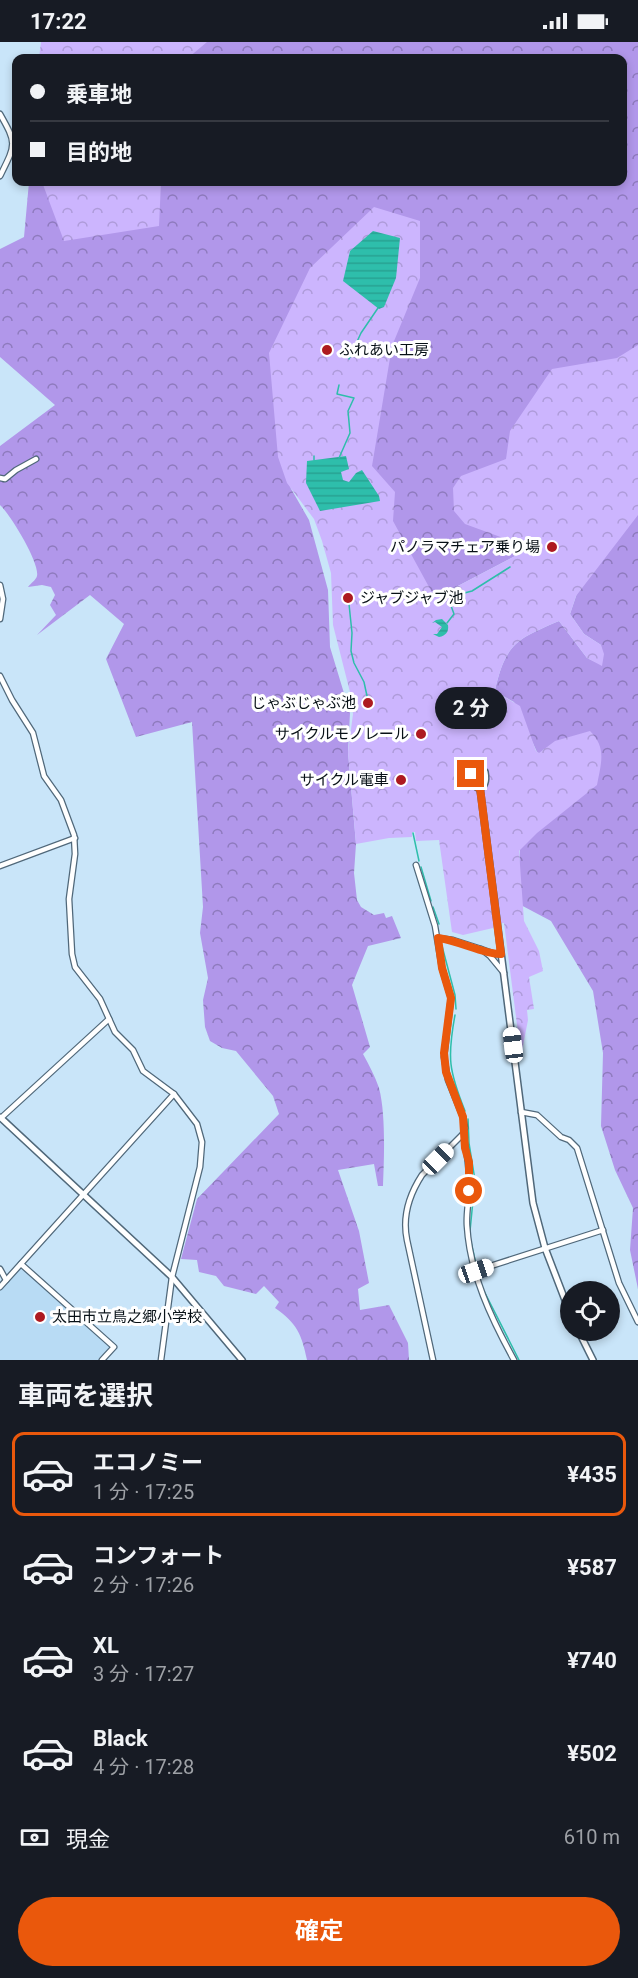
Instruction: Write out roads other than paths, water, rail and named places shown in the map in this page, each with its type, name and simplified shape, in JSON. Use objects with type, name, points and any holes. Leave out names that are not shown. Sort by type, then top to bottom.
[{"type":"street","points":[[0,114],[12,135]]},
{"type":"street","points":[[0,176],[12,145]]},
{"type":"street","points":[[0,478],[5,479],[36,459]]},
{"type":"street","points":[[0,585],[3,599],[0,618]]},
{"type":"street","points":[[0,676],[33,733],[44,776],[61,800],[75,838],[69,899],[74,963],[77,970],[100,999],[118,1035],[133,1050],[143,1071],[174,1094],[197,1124],[202,1142],[194,1190],[172,1277],[161,1360]]},
{"type":"street","points":[[480,788],[533,1203],[545,1248],[560,1287]]},
{"type":"street","points":[[0,866],[75,838]]},
{"type":"street","points":[[416,865],[438,938],[442,968],[451,998],[444,1053],[446,1072],[465,1128],[463,1134],[422,1175],[405,1211],[406,1240],[434,1360]]},
{"type":"street","points":[[438,938],[501,954]]},
{"type":"street","points":[[480,949],[490,956],[504,973]]},
{"type":"street","points":[[110,1019],[1,1118],[172,1277],[242,1360]]},
{"type":"street","points":[[0,1287],[174,1094]]},
{"type":"street","points":[[521,1112],[537,1115],[561,1137],[569,1140],[578,1148],[619,1283],[638,1322]]},
{"type":"street","points":[[463,1134],[469,1162],[467,1227],[476,1271],[483,1298],[514,1360]]},
{"type":"street","points":[[476,1271],[603,1230]]},
{"type":"street","points":[[21,1264],[114,1347],[102,1360]]},
{"type":"street","points":[[0,1269],[6,1280]]},
{"type":"street","points":[[584,1341],[593,1360]]},
{"type":"waterway","points":[[349,359],[361,333],[378,308]]},
{"type":"waterway","points":[[339,385],[337,394],[354,398],[348,411],[350,433],[339,458]]},
{"type":"waterway","points":[[447,623],[454,614],[450,603],[457,595],[472,591],[510,567]]},
{"type":"waterway","points":[[349,604],[351,651],[354,663],[364,682],[367,696]]},
{"type":"waterway","points":[[413,833],[419,861]]},
{"type":"waterway","points":[[421,867],[431,901]]},
{"type":"waterway","points":[[433,907],[439,924]]},
{"type":"waterway","points":[[442,946],[455,995],[456,1009]]},
{"type":"waterway","points":[[455,1015],[450,1054],[451,1064],[465,1111]]},
{"type":"waterway","points":[[468,1119],[475,1180],[470,1231]]},
{"type":"waterway","points":[[471,1242],[477,1269]]},
{"type":"waterway","points":[[484,1291],[519,1360]]},
{"type":"place","name":"ふれあい工房","points":[[327,350]]},
{"type":"place","name":"パノラマチェア乗り場","points":[[552,547]]},
{"type":"place","name":"ジャブジャブ池","points":[[348,598]]},
{"type":"place","name":"じゃぶじゃぶ池","points":[[368,703]]},
{"type":"place","name":"サイクルモノレール","points":[[421,734]]},
{"type":"place","name":"サイクル電車","points":[[401,780]]},
{"type":"place","name":"太田市立鳥之郷小学校","points":[[40,1317]]}]
